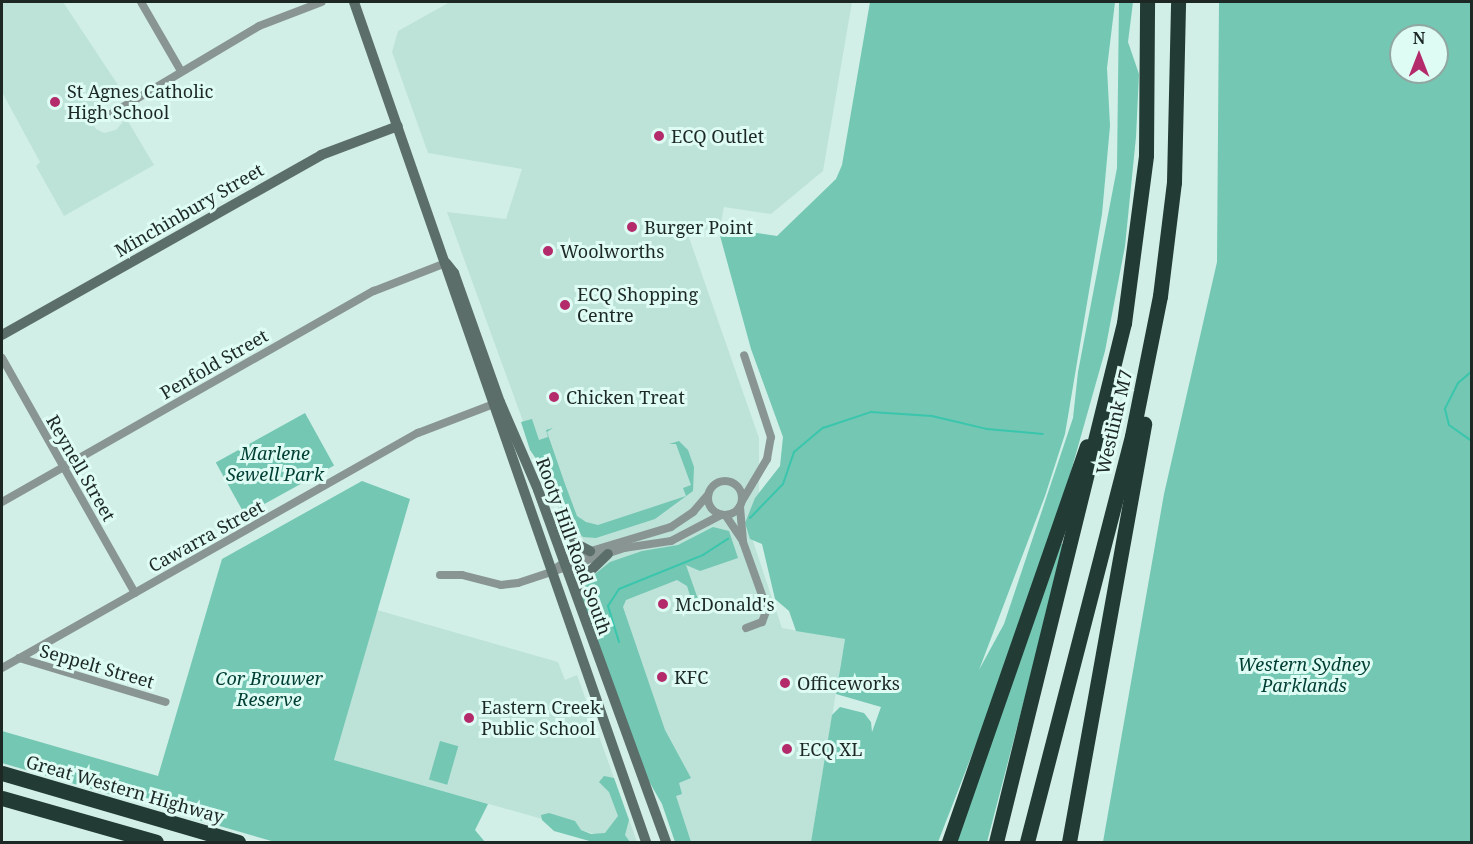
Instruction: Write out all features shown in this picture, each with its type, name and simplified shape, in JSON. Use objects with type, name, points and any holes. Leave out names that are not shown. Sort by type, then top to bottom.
[{"type":"highway","name":"Westlink M7","points":[[996,843],[1112,382],[1137,243],[1146,155],[1147,2]]},
{"type":"highway","name":"Westlink M7","points":[[1027,843],[1152,341],[1174,182],[1178,2]]},
{"type":"highway","points":[[1069,843],[1150,392],[1152,341]]},
{"type":"highway","points":[[949,843],[1112,382]]},
{"type":"highway","name":"Great Western Highway","points":[[2,773],[238,843]]},
{"type":"highway","points":[[2,798],[156,843]]},
{"type":"main road","name":"Rooty Hill Road South","points":[[354,2],[446,263],[454,273],[645,843]]},
{"type":"main road","name":"Minchinbury Street","points":[[2,335],[321,154],[398,126]]},
{"type":"main road","name":"Rooty Hill Road South","points":[[496,403],[545,511],[666,843]]},
{"type":"main road","points":[[545,511],[569,540],[590,551]]},
{"type":"main road","points":[[576,598],[582,579],[608,554]]},
{"type":"street","points":[[141,2],[181,71]]},
{"type":"street","points":[[106,117],[267,22],[322,2]]},
{"type":"street","name":"Penfold Street","points":[[2,502],[374,291],[446,263]]},
{"type":"street","points":[[564,565],[678,538],[741,504],[769,454],[770,432],[744,356]]},
{"type":"street","name":"Reynell Street","points":[[2,358],[135,593]]},
{"type":"street","name":"Cawarra Street","points":[[2,668],[418,433],[496,403]]},
{"type":"street","points":[[440,574],[462,575],[501,585],[552,571],[590,551],[671,527],[693,512],[716,484],[754,478]]},
{"type":"street","points":[[732,482],[741,490],[743,542]]},
{"type":"street","points":[[708,495],[709,505],[724,515],[743,542],[767,609],[762,621],[746,628]]},
{"type":"street","name":"Seppelt Street","points":[[19,658],[166,702]]},
{"type":"shaded area","name":"St Agnes Catholic High School","points":[[2,2],[63,2],[122,91],[86,112],[96,129],[104,133],[116,130],[126,118],[154,165],[64,216],[36,166],[40,162],[2,92]]},
{"type":"shaded area","points":[[450,2],[852,2],[823,171],[771,214],[724,207],[719,232],[685,226],[759,438],[759,501],[748,526],[782,628],[845,639],[811,842],[684,842],[597,576],[583,539],[562,516],[529,438],[447,212],[506,219],[522,169],[428,153],[392,52],[398,31]]},
{"type":"shaded area","name":"Eastern Creek Public School","points":[[377,610],[558,662],[565,680],[577,675],[637,842],[623,842],[334,760]]},
{"type":"green space","points":[[870,2],[1115,2],[1107,68],[1110,126],[1102,214],[1065,434],[1045,496],[979,670],[1004,624],[1073,418],[1078,372],[1117,168],[1119,2],[1133,2],[1128,42],[1139,74],[1136,137],[1125,246],[1105,351],[1064,496],[994,698],[938,842],[811,842],[832,715],[840,707],[864,713],[871,722],[872,732],[881,707],[836,694],[845,639],[796,631],[789,611],[775,599],[762,544],[750,539],[745,523],[755,498],[780,466],[783,437],[751,349],[719,232],[722,228],[777,236],[836,179],[842,165]]},
{"type":"green space","name":"Western Sydney Parklands","points":[[1219,2],[1471,2],[1471,842],[1103,842],[1164,494],[1217,262]]},
{"type":"green space","name":"Marlene Sewell Park","points":[[305,413],[334,465],[245,515],[216,462]]},
{"type":"green space","points":[[532,419],[539,440],[548,437],[546,430],[553,428],[547,432],[565,484],[577,516],[586,522],[598,525],[686,496],[683,488],[691,485],[676,444],[669,444],[679,441],[688,450],[694,467],[693,491],[655,519],[596,538],[583,537],[565,519],[553,483],[530,450],[521,422]]},
{"type":"green space","name":"Cor Brouwer Reserve","points":[[362,481],[410,499],[334,760],[488,804],[475,830],[485,842],[275,842],[2,763],[2,731],[158,776],[222,559]]},
{"type":"green space","points":[[713,527],[729,531],[738,558],[700,571],[686,565],[700,605],[694,608],[687,586],[677,580],[626,600],[623,607],[665,730],[691,778],[679,783],[682,794],[676,796],[691,842],[675,842],[662,804],[642,769],[581,600],[585,582],[610,562],[642,551],[678,545]]},
{"type":"green space","points":[[1061,544],[1065,544],[987,842],[956,842]]},
{"type":"green space","points":[[440,741],[458,746],[447,785],[429,779]]},
{"type":"green space","points":[[604,776],[614,778],[629,820],[625,835],[630,842],[593,842],[554,831],[542,820],[541,815],[549,813],[575,821],[581,830],[591,834],[605,833],[618,816],[609,792],[599,782]]},
{"type":"waterway","points":[[1472,371],[1458,383],[1445,409],[1449,425],[1472,441]]},
{"type":"waterway","points":[[750,518],[783,484],[794,452],[823,428],[871,412],[932,416],[987,429],[1043,434]]},
{"type":"waterway","points":[[619,642],[608,606],[619,589],[703,555],[728,539]]},
{"type":"place","name":"St Agnes Catholic High School","points":[[55,102]]},
{"type":"place","name":"ECQ Outlet","points":[[659,136]]},
{"type":"place","name":"Burger Point","points":[[632,227]]},
{"type":"place","name":"Woolworths","points":[[548,251]]},
{"type":"place","name":"ECQ Shopping Centre","points":[[565,305]]},
{"type":"place","name":"Chicken Treat","points":[[554,397]]},
{"type":"place","name":"McDonald's","points":[[663,604]]},
{"type":"place","name":"KFC","points":[[662,677]]},
{"type":"place","name":"Officeworks","points":[[785,683]]},
{"type":"place","name":"Eastern Creek Public School","points":[[469,718]]},
{"type":"place","name":"ECQ XL","points":[[787,749]]}]
